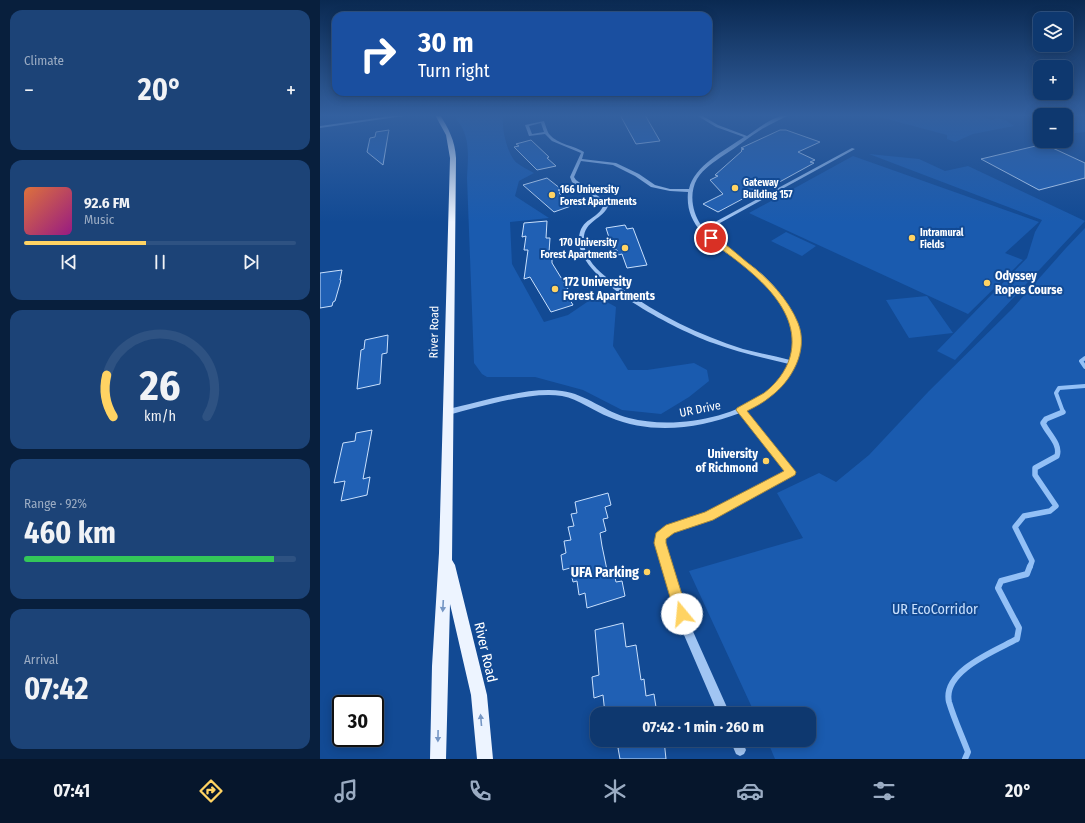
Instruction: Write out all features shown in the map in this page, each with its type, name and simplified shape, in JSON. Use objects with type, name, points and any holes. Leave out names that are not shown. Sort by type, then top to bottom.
[{"type":"main road","name":"River Road","points":[[438,759],[440,666],[446,553],[453,150]]},
{"type":"main road","name":"River Road","points":[[446,553],[479,695],[485,759]]},
{"type":"street","points":[[580,150],[584,155],[572,174],[574,181],[608,204],[605,211],[585,224],[582,234],[583,254],[590,265],[599,274],[642,306],[687,331],[732,348],[793,363]]},
{"type":"street","points":[[580,160],[614,164],[637,175],[653,186],[670,190],[690,191],[694,180],[705,167],[727,150]]},
{"type":"street","points":[[707,228],[850,150]]},
{"type":"street","name":"UR Drive","points":[[448,412],[523,396],[559,393],[577,398],[612,415],[648,424],[687,424],[717,418],[741,410],[768,395],[779,385],[793,363],[797,346],[797,335],[794,323],[788,311],[774,291],[760,276],[716,243],[702,230],[693,214],[690,191]]},
{"type":"street","points":[[721,707],[686,628],[660,543],[661,537],[670,529],[709,516],[791,472],[741,410]]},
{"type":"green space","points":[[468,150],[509,150],[517,163],[534,173],[519,181],[515,196],[549,218],[510,222],[512,264],[544,322],[568,315],[596,296],[616,307],[613,346],[628,370],[647,370],[694,363],[707,370],[709,381],[689,397],[661,414],[622,410],[583,390],[535,377],[487,377],[482,374],[474,363],[467,178]]},
{"type":"green space","points":[[869,154],[919,159],[945,171],[968,166],[1085,221],[955,360],[937,351],[1027,258],[1035,232],[1042,220]]},
{"type":"green space","name":"Intramural Fields","points":[[853,156],[1039,222],[1005,253],[1023,260],[968,314],[749,213]]},
{"type":"green space","name":"UR EcoCorridor","points":[[1085,228],[1085,759],[775,759],[770,747],[816,747],[816,707],[752,707],[689,571],[803,538],[777,493],[819,473],[836,482],[869,455],[929,391],[1012,309]]},
{"type":"green space","points":[[786,232],[816,246],[802,256],[771,241]]},
{"type":"green space","points":[[927,296],[953,333],[909,338],[886,300]]},
{"type":"building","points":[[367,150],[385,150],[383,165],[367,152]]},
{"type":"building","points":[[517,150],[542,150],[549,157],[547,158],[556,166],[537,170]]},
{"type":"building","points":[[801,150],[798,152],[815,160],[810,162],[814,163],[774,185],[766,181],[746,194],[748,196],[718,212],[703,204],[723,194],[710,180],[718,176],[715,175],[742,151]]},
{"type":"building","points":[[1017,150],[1058,150],[1085,163],[1085,178],[1039,190],[981,159]]},
{"type":"building","name":"166 University Forest Apartments","points":[[547,178],[561,189],[558,190],[562,192],[559,193],[562,196],[560,197],[571,206],[554,212],[523,185]]},
{"type":"building","points":[[547,221],[546,238],[550,238],[549,252],[552,251],[552,263],[568,289],[564,290],[573,305],[551,312],[530,277],[524,279],[528,250],[524,250],[526,236],[522,237],[524,223]]},
{"type":"building","name":"170 University Forest Apartments","points":[[625,225],[627,229],[633,228],[647,265],[627,268],[622,254],[618,255],[617,250],[613,250],[606,228]]},
{"type":"building","points":[[342,270],[341,280],[335,301],[333,302],[332,306],[320,308],[320,273]]},
{"type":"building","points":[[388,335],[387,353],[382,354],[380,384],[357,389],[361,350],[364,349],[365,340]]},
{"type":"building","points":[[372,430],[363,479],[370,477],[367,495],[341,501],[345,481],[334,483],[343,443],[355,441],[356,433]]},
{"type":"building","points":[[608,493],[611,505],[605,507],[608,518],[603,519],[606,531],[600,533],[602,546],[607,570],[613,569],[616,582],[622,581],[625,596],[587,608],[585,593],[579,595],[577,581],[573,582],[570,568],[563,570],[561,555],[566,553],[564,541],[571,540],[568,527],[574,526],[571,514],[577,513],[575,502]]},
{"type":"building","points":[[623,623],[626,647],[636,645],[641,680],[644,679],[646,696],[654,694],[656,707],[604,707],[603,695],[594,698],[592,677],[599,675],[595,630]]},
{"type":"building","points":[[665,747],[666,759],[620,759],[618,748]]},
{"type":"waterway","points":[[1085,358],[1081,361],[1085,367]]},
{"type":"waterway","points":[[1063,412],[1056,393],[1059,388],[1085,386]]},
{"type":"waterway","points":[[1030,567],[1032,561],[1015,527],[1024,516],[1050,511],[1056,506],[1035,475],[1035,468],[1057,456],[1058,452],[1056,443],[1043,423],[1046,419],[1063,412]]},
{"type":"waterway","points":[[965,759],[968,752],[949,702],[949,691],[954,681],[972,663],[1017,639],[1019,628],[998,588],[1001,581],[1027,574],[1030,566]]},
{"type":"place","name":"Gateway Building 157","points":[[735,188]]},
{"type":"place","name":"166 University Forest Apartments","points":[[552,195]]},
{"type":"place","name":"Intramural Fields","points":[[912,238]]},
{"type":"place","name":"170 University Forest Apartments","points":[[625,248]]},
{"type":"place","name":"Odyssey Ropes Course","points":[[987,283]]},
{"type":"place","name":"172 University Forest Apartments","points":[[555,289]]},
{"type":"place","name":"University of Richmond","points":[[766,461]]},
{"type":"place","name":"UFA Parking","points":[[647,572]]},
{"type":"route","points":[[682,614],[660,543],[661,537],[670,529],[709,516],[791,472],[741,410],[768,395],[786,376],[793,363],[797,346],[797,335],[794,323],[788,311],[766,282],[711,238]]}]
